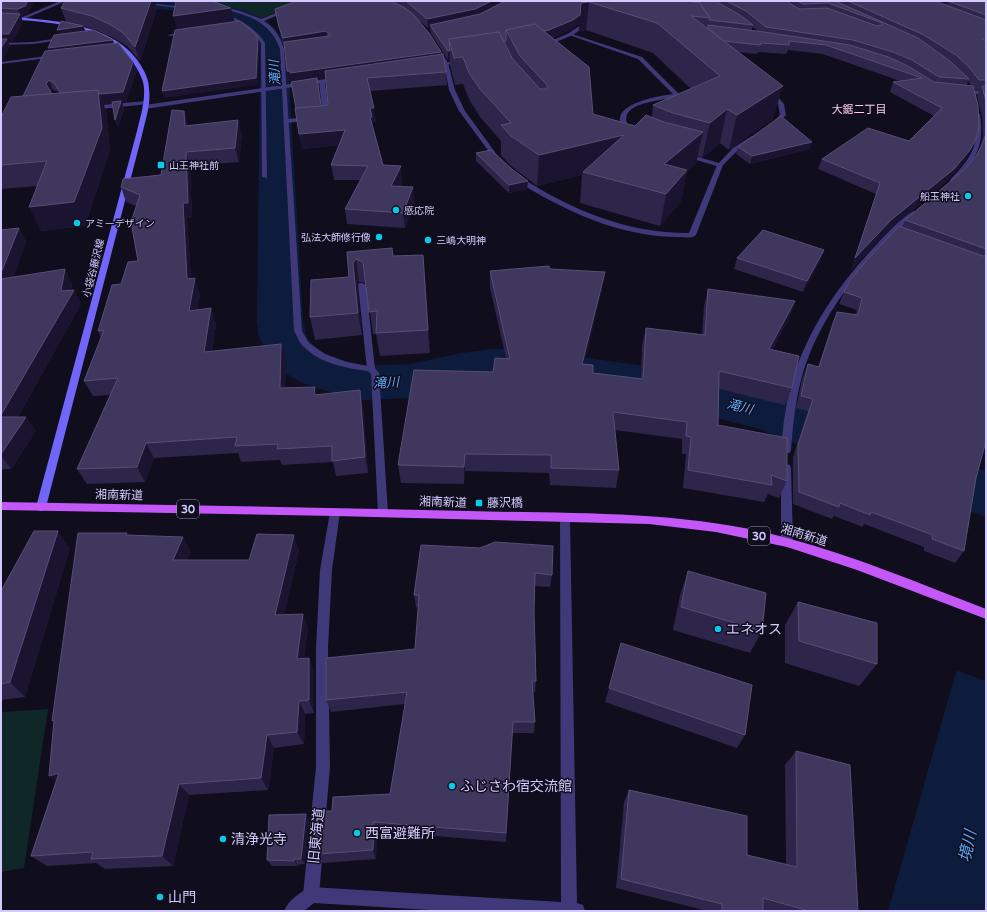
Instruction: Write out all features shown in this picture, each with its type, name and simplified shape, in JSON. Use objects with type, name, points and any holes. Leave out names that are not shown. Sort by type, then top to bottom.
[{"type":"main road","name":"小袋谷藤沢線","points":[[1,16],[98,33],[134,57],[145,80],[147,92],[146,105],[137,145],[124,188],[41,507]]},
{"type":"main road","name":"湘南新道","points":[[1,506],[383,513],[649,520],[716,528],[787,542],[860,566],[986,614]]},
{"type":"street","points":[[20,19],[64,1]]},
{"type":"street","points":[[120,1],[198,9]]},
{"type":"street","points":[[175,1],[188,2]]},
{"type":"street","points":[[213,6],[245,13],[271,28],[280,41],[282,49],[283,88],[287,121],[298,331],[306,345],[322,356],[345,365],[373,371]]},
{"type":"street","points":[[260,21],[294,8]]},
{"type":"street","points":[[213,12],[245,24],[259,36],[263,43],[266,90],[264,177]]},
{"type":"street","points":[[540,46],[571,34],[594,19]]},
{"type":"street","points":[[237,25],[245,24]]},
{"type":"street","points":[[170,35],[192,32]]},
{"type":"street","points":[[84,35],[98,33]]},
{"type":"street","points":[[571,34],[640,58],[677,95],[647,100],[635,104],[627,110],[624,118],[626,128],[636,138]]},
{"type":"street","points":[[1,44],[32,43],[69,38]]},
{"type":"street","points":[[434,45],[446,63],[452,90],[462,111],[494,155],[505,166]]},
{"type":"street","points":[[282,49],[290,48]]},
{"type":"street","points":[[1,63],[58,56]]},
{"type":"street","points":[[423,67],[468,60]]},
{"type":"street","points":[[87,109],[146,105],[283,88],[346,78]]},
{"type":"street","points":[[321,118],[327,117],[322,82]]},
{"type":"street","points":[[764,86],[773,93],[781,104],[783,115],[772,127],[765,130]]},
{"type":"street","points":[[946,187],[964,169],[973,156],[979,142],[979,127],[973,99],[967,86]]},
{"type":"street","points":[[954,92],[973,99],[986,92]]},
{"type":"street","points":[[287,121],[314,119]]},
{"type":"street","points":[[510,172],[535,190],[600,221],[636,230],[678,236],[692,235],[720,165],[738,146],[758,134]]},
{"type":"street","points":[[678,153],[720,165]]},
{"type":"street","points":[[787,542],[786,434],[792,397],[803,358],[828,310],[855,271],[896,234],[918,211]]},
{"type":"street","points":[[362,284],[373,371],[377,388],[383,513]]},
{"type":"street","name":"旧東海道","points":[[311,895],[323,767],[322,648],[326,578],[335,512]]},
{"type":"street","points":[[292,911],[311,895],[573,910],[564,518]]},
{"type":"green space","points":[[194,1],[307,1],[261,18],[244,11]]},
{"type":"green space","points":[[48,709],[24,868],[1,872],[1,712]]},
{"type":"water","name":"境川","points":[[986,576],[986,911],[888,911],[962,651]]},
{"type":"pier","points":[[984,575],[986,576],[986,681],[955,670]]},
{"type":"building","points":[[1,1],[28,1],[25,6],[18,9],[1,8]]},
{"type":"building","points":[[65,1],[151,1],[135,47],[122,32],[109,24],[92,16],[61,8]]},
{"type":"building","points":[[176,1],[212,1],[231,8],[173,16]]},
{"type":"building","points":[[297,1],[391,1],[413,14],[429,33],[441,52],[290,73],[290,71],[287,71],[284,42],[330,35],[326,31],[283,38],[275,9]]},
{"type":"building","points":[[406,1],[492,1],[475,9],[427,19]]},
{"type":"building","points":[[505,1],[585,1],[581,3],[580,15],[573,20],[549,30],[544,31],[535,24],[506,30],[506,41],[504,42],[499,32],[449,39],[450,51],[448,51],[430,25],[480,14]]},
{"type":"building","points":[[585,1],[688,1],[700,3],[710,18],[691,16],[783,86],[737,115],[727,109],[710,123],[673,113],[653,105],[720,76],[657,23],[589,2],[581,3]]},
{"type":"building","points":[[688,1],[715,1],[740,15],[753,25],[709,20],[710,18],[700,3]]},
{"type":"building","points":[[726,1],[786,1],[799,9],[827,8],[877,26],[882,25],[882,23],[828,3],[803,4],[797,1],[835,1],[918,38],[950,61],[969,79],[939,77],[912,60],[893,52],[853,40],[766,27],[746,11]]},
{"type":"building","points":[[848,1],[935,1],[986,20],[986,38],[982,39],[986,41],[986,80],[979,80],[969,67],[956,55],[924,35]]},
{"type":"building","points":[[948,1],[986,1],[986,15]]},
{"type":"building","points":[[1,13],[20,14],[9,34],[1,34]]},
{"type":"building","points":[[61,21],[83,26],[57,30]]},
{"type":"building","points":[[240,21],[258,37],[256,78],[162,91],[175,30]]},
{"type":"building","points":[[535,24],[589,67],[593,114],[635,126],[646,115],[664,122],[703,132],[664,164],[687,170],[666,194],[583,172],[624,135],[539,155],[511,136],[501,125],[511,123],[480,89],[469,73],[463,57],[454,58],[449,39],[499,32],[512,58],[540,89],[547,89],[547,85],[520,56],[506,30]]},
{"type":"building","points":[[708,25],[850,45],[888,57],[906,65],[934,82],[973,86],[978,105],[979,127],[976,139],[970,150],[954,169],[891,220],[855,258],[880,183],[822,159],[868,128],[909,141],[942,108],[893,82],[922,78],[826,45],[789,41],[789,45],[761,43],[760,45],[724,41],[708,28]]},
{"type":"building","points":[[94,30],[113,40],[48,48],[54,35]]},
{"type":"building","points":[[1,39],[7,39],[1,48]]},
{"type":"building","points":[[118,43],[133,62],[123,92],[99,94],[98,90],[61,93],[53,82],[49,80],[46,84],[52,94],[23,96],[45,51]]},
{"type":"building","points":[[443,54],[446,72],[367,78],[374,108],[370,108],[372,117],[370,117],[383,165],[401,166],[391,186],[413,187],[403,213],[345,209],[368,166],[331,165],[345,130],[299,134],[295,108],[328,105],[325,71]]},
{"type":"building","points":[[317,78],[321,106],[296,108],[291,82]]},
{"type":"building","points":[[982,86],[986,86],[986,101]]},
{"type":"building","points":[[98,90],[102,128],[74,202],[29,207],[47,161],[1,165],[1,117],[11,97]]},
{"type":"building","points":[[121,101],[115,120],[112,102]]},
{"type":"building","points":[[172,110],[184,111],[185,126],[238,120],[235,148],[186,152],[188,203],[183,203],[187,279],[195,278],[189,311],[211,308],[204,352],[281,344],[280,388],[315,387],[314,395],[360,390],[365,457],[332,461],[332,446],[277,449],[278,444],[235,446],[237,437],[146,443],[137,467],[77,469],[118,378],[84,381],[104,330],[98,331],[112,285],[121,284],[128,262],[138,261],[131,222],[140,195],[121,187],[123,179],[161,175]]},
{"type":"building","points":[[781,116],[812,142],[752,156],[738,147]]},
{"type":"building","points":[[986,133],[986,249],[905,220],[965,169],[976,156],[983,143]]},
{"type":"building","points":[[491,150],[513,170],[528,181],[509,185],[476,153]]},
{"type":"building","points":[[899,226],[986,256],[986,441],[976,478],[964,551],[932,539],[933,535],[871,512],[870,515],[840,503],[839,507],[799,492],[798,445],[813,399],[801,396],[808,364],[819,367],[837,312],[858,315],[862,298],[844,292],[850,280]]},
{"type":"building","points":[[19,228],[1,273],[1,230]]},
{"type":"building","points":[[763,230],[824,250],[807,281],[737,258]]},
{"type":"building","points":[[392,248],[393,256],[423,255],[428,330],[376,333],[377,311],[369,312],[363,262],[356,259],[353,263],[358,313],[310,317],[311,280],[349,277],[347,252]]},
{"type":"building","points":[[549,266],[550,269],[605,272],[582,364],[593,365],[593,373],[643,379],[646,328],[705,335],[708,289],[795,301],[769,349],[799,356],[792,388],[719,371],[718,425],[787,438],[787,481],[771,475],[772,485],[688,470],[691,437],[686,436],[687,422],[613,412],[619,470],[551,468],[551,455],[465,454],[464,467],[398,465],[414,370],[493,372],[495,358],[510,359],[490,271]]},
{"type":"building","points":[[65,269],[61,291],[74,290],[1,415],[1,279]]},
{"type":"building","points":[[1,417],[26,417],[1,454]]},
{"type":"building","points":[[34,531],[58,531],[10,682],[1,684],[1,591]]},
{"type":"building","points":[[78,533],[127,533],[126,535],[183,537],[173,560],[249,560],[257,534],[294,535],[275,615],[303,614],[297,659],[309,658],[309,700],[299,701],[297,732],[267,735],[261,778],[179,784],[162,856],[91,859],[93,852],[31,856],[59,773],[49,776],[54,720],[52,721]]},
{"type":"building","points":[[495,542],[553,546],[552,575],[535,573],[534,611],[536,681],[532,681],[535,722],[513,722],[506,833],[374,822],[373,850],[318,854],[322,811],[332,811],[333,797],[390,794],[407,692],[326,700],[326,658],[415,649],[419,595],[414,595],[421,545],[480,548]]},
{"type":"building","points":[[688,571],[766,593],[762,631],[681,607]]},
{"type":"building","points":[[798,602],[877,623],[877,664],[799,641]]},
{"type":"building","points":[[621,643],[752,685],[745,735],[609,688]]},
{"type":"building","points":[[796,751],[850,765],[858,911],[809,911],[763,898],[763,911],[722,911],[722,904],[621,879],[629,790],[747,816],[747,855],[797,867]]},
{"type":"building","points":[[306,814],[301,859],[294,859],[294,861],[267,860],[269,815]]},
{"type":"waterway","name":"滝川","points":[[148,1],[197,6],[234,15],[250,21],[263,30],[271,41],[274,60],[280,322],[283,338],[291,351],[302,362],[320,371],[340,378],[363,383],[410,381],[461,369],[494,365],[530,366],[653,384],[775,415],[917,470],[986,494]]},
{"type":"place","name":"山王神社前","points":[[161,165]]},
{"type":"place","name":"船玉神社","points":[[968,196]]},
{"type":"place","name":"感応院","points":[[396,210]]},
{"type":"place","name":"アミーデザイン","points":[[77,223]]},
{"type":"place","name":"弘法大師修行像","points":[[379,237]]},
{"type":"place","name":"三嶋大明神","points":[[428,240]]},
{"type":"place","name":"藤沢橋","points":[[479,503]]},
{"type":"place","name":"エネオス","points":[[718,629]]},
{"type":"place","name":"ふじさわ宿交流館","points":[[452,786]]},
{"type":"place","name":"西富避難所","points":[[357,833]]},
{"type":"place","name":"清浄光寺","points":[[223,839]]},
{"type":"place","name":"山門","points":[[160,897]]},
{"type":"district","name":"大鋸二丁目","points":[[859,109]]}]
